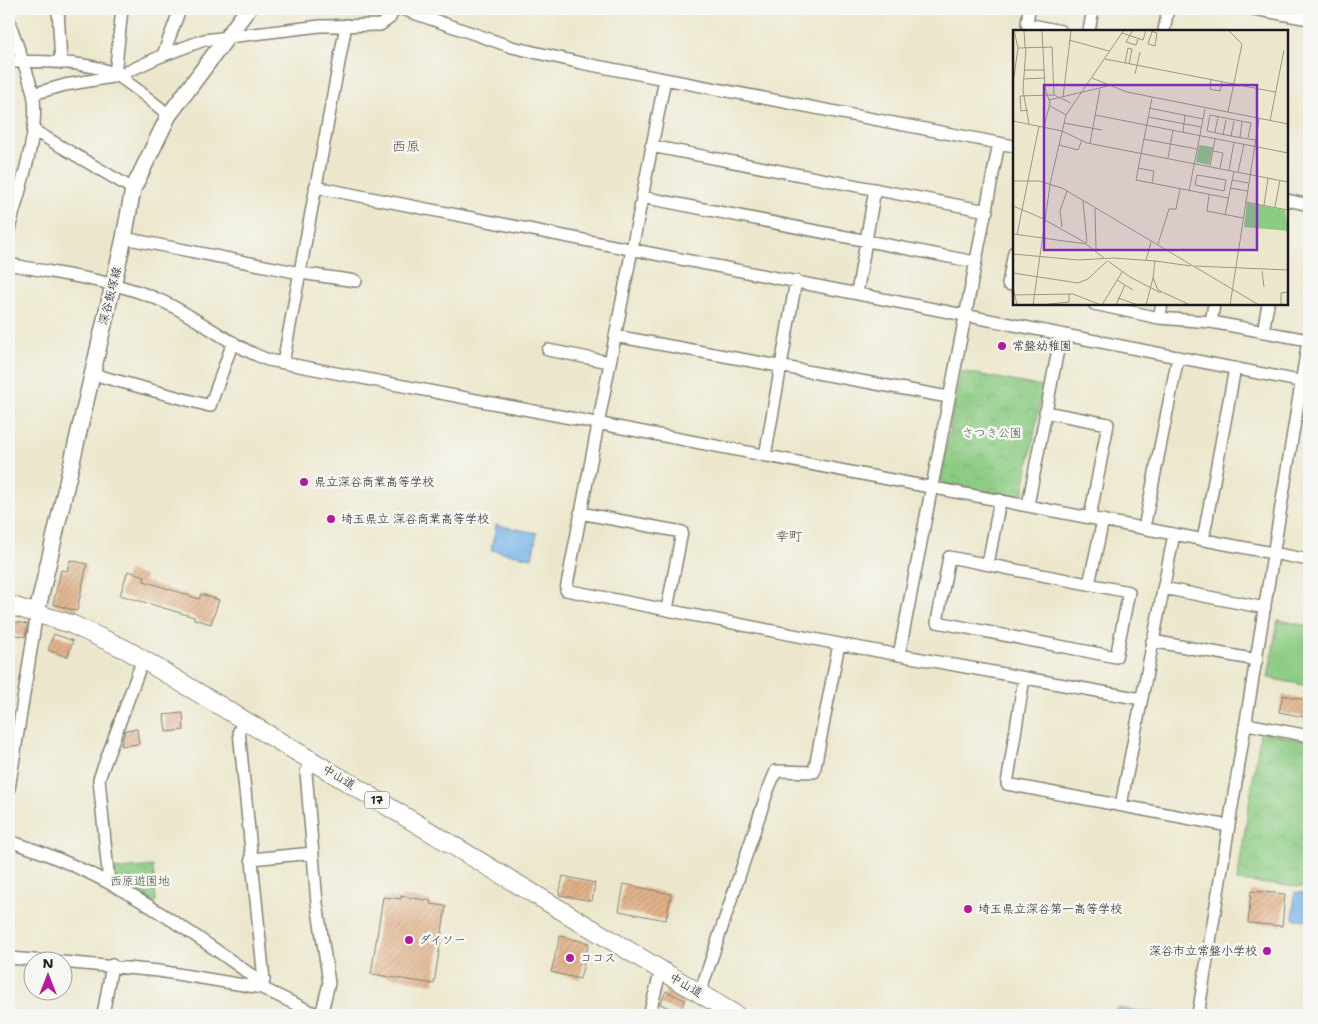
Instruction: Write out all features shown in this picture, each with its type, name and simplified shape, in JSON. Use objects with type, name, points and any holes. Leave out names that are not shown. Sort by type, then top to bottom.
[{"type":"highway","name":"中山道","points":[[9,606],[36,612],[92,632],[143,659],[736,1015]]},
{"type":"main road","name":"深谷飯塚線","points":[[36,612],[75,456],[124,238],[133,189],[169,115],[248,9]]},
{"type":"street","points":[[58,9],[61,63]]},
{"type":"street","points":[[117,76],[122,9]]},
{"type":"street","points":[[163,55],[180,9]]},
{"type":"street","points":[[33,94],[66,85],[117,76],[163,55],[204,40],[346,25],[380,25],[390,18],[394,9]]},
{"type":"street","points":[[402,9],[442,25],[512,47],[1013,146]]},
{"type":"street","points":[[1029,9],[1027,24],[1056,30]]},
{"type":"street","points":[[1089,30],[1093,9]]},
{"type":"street","points":[[1164,30],[1168,9]]},
{"type":"street","points":[[1254,9],[1309,19]]},
{"type":"street","points":[[9,20],[33,94],[33,130],[9,230]]},
{"type":"street","points":[[284,363],[346,25]]},
{"type":"street","points":[[9,62],[61,63],[107,71],[117,76],[169,115]]},
{"type":"street","points":[[665,78],[566,590],[839,644],[1141,699]]},
{"type":"street","points":[[33,130],[133,189]]},
{"type":"street","points":[[900,655],[974,262],[987,211],[999,143]]},
{"type":"street","points":[[652,146],[987,211]]},
{"type":"street","points":[[315,187],[1306,382]]},
{"type":"street","points":[[857,293],[875,188]]},
{"type":"street","points":[[642,197],[974,262]]},
{"type":"street","points":[[1288,200],[1309,205]]},
{"type":"street","points":[[124,238],[300,273],[356,281]]},
{"type":"street","points":[[1013,257],[1008,284],[1013,285]]},
{"type":"street","points":[[9,264],[113,286],[162,301],[258,356],[284,363],[1309,560]]},
{"type":"street","points":[[765,456],[796,281]]},
{"type":"street","points":[[1159,318],[1162,305]]},
{"type":"street","points":[[1211,322],[1214,305]]},
{"type":"street","points":[[1263,332],[1268,305]]},
{"type":"street","points":[[1110,306],[1159,318],[1211,322],[1263,332],[1309,337],[1306,382],[1274,553],[1198,1015]]},
{"type":"street","points":[[1028,505],[1061,334]]},
{"type":"street","points":[[615,336],[948,397]]},
{"type":"street","points":[[92,374],[210,406],[233,342]]},
{"type":"street","points":[[548,350],[609,362]]},
{"type":"street","points":[[1144,528],[1178,357]]},
{"type":"street","points":[[1202,540],[1236,368]]},
{"type":"street","points":[[1046,412],[1108,424],[1090,517]]},
{"type":"street","points":[[988,564],[1000,500]]},
{"type":"street","points":[[580,513],[682,532],[667,610]]},
{"type":"street","points":[[1090,584],[1103,520]]},
{"type":"street","points":[[1120,804],[1174,534]]},
{"type":"street","points":[[949,557],[988,564],[1129,592],[1116,657],[937,622],[949,557]]},
{"type":"street","points":[[1163,588],[1265,608]]},
{"type":"street","points":[[9,789],[36,612]]},
{"type":"street","points":[[1152,641],[1257,660]]},
{"type":"street","points":[[700,993],[776,771],[814,772],[839,644]]},
{"type":"street","points":[[109,883],[99,779],[143,659]]},
{"type":"street","points":[[1024,678],[1007,784],[1229,826]]},
{"type":"street","points":[[244,720],[239,731],[264,980],[262,988]]},
{"type":"street","points":[[1247,724],[1309,736]]},
{"type":"street","points":[[72,963],[112,965],[262,988],[320,1015],[329,983],[320,929],[306,772],[313,761]]},
{"type":"street","points":[[9,841],[74,865],[168,916],[254,977],[262,988]]},
{"type":"street","points":[[252,859],[313,853]]},
{"type":"street","points":[[9,958],[22,959]]},
{"type":"street","points":[[103,1015],[112,965]]},
{"type":"street","points":[[649,1015],[661,970]]},
{"type":"green space","name":"さつき公園","points":[[961,371],[1043,387],[1023,495],[1019,498],[944,484],[940,479]]},
{"type":"green space","points":[[1278,620],[1309,626],[1309,686],[1268,678]]},
{"type":"green space","points":[[1263,732],[1309,741],[1309,888],[1237,881],[1260,734]]},
{"type":"green space","name":"西原遊園地","points":[[153,866],[156,901],[153,904],[115,884],[111,870]]},
{"type":"water","points":[[496,525],[537,533],[532,558],[491,550]]},
{"type":"water","points":[[1295,892],[1309,894],[1309,920],[1293,919]]},
{"type":"water","points":[[1116,1008],[1158,1013],[1157,1015],[1115,1015]]},
{"type":"building","points":[[70,560],[87,564],[77,611],[53,604],[61,570],[67,571]]},
{"type":"building","points":[[128,571],[145,576],[144,581],[199,599],[201,594],[219,600],[211,624],[194,619],[194,617],[120,595]]},
{"type":"building","points":[[10,621],[27,624],[25,637],[9,633]]},
{"type":"building","points":[[54,634],[73,641],[67,657],[48,650]]},
{"type":"building","points":[[1283,695],[1309,701],[1309,718],[1279,712]]},
{"type":"building","points":[[183,713],[184,730],[166,732],[164,715]]},
{"type":"building","points":[[137,729],[139,744],[121,746],[125,730]]},
{"type":"building","points":[[563,876],[595,883],[592,901],[559,895]]},
{"type":"building","points":[[624,884],[671,894],[666,920],[619,911]]},
{"type":"building","points":[[1251,891],[1285,894],[1282,926],[1248,923]]},
{"type":"building","name":"ダイソー","points":[[401,896],[431,901],[430,904],[446,906],[434,984],[371,974],[383,897],[401,899]]},
{"type":"building","name":"ココス","points":[[560,936],[589,943],[580,979],[551,972]]},
{"type":"building","points":[[666,991],[685,1000],[679,1012],[660,1004]]},
{"type":"place","name":"常盤幼稚園","points":[[1002,346]]},
{"type":"place","name":"県立深谷商業高等学校","points":[[304,482]]},
{"type":"place","name":"埼玉県立 深谷商業高等学校","points":[[331,519]]},
{"type":"place","name":"埼玉県立深谷第一高等学校","points":[[968,909]]},
{"type":"place","name":"ダイソー","points":[[409,940]]},
{"type":"place","name":"深谷市立常盤小学校","points":[[1267,951]]},
{"type":"place","name":"ココス","points":[[570,958]]},
{"type":"district","name":"西原","points":[[406,146]]},
{"type":"district","name":"幸町","points":[[789,536]]}]
